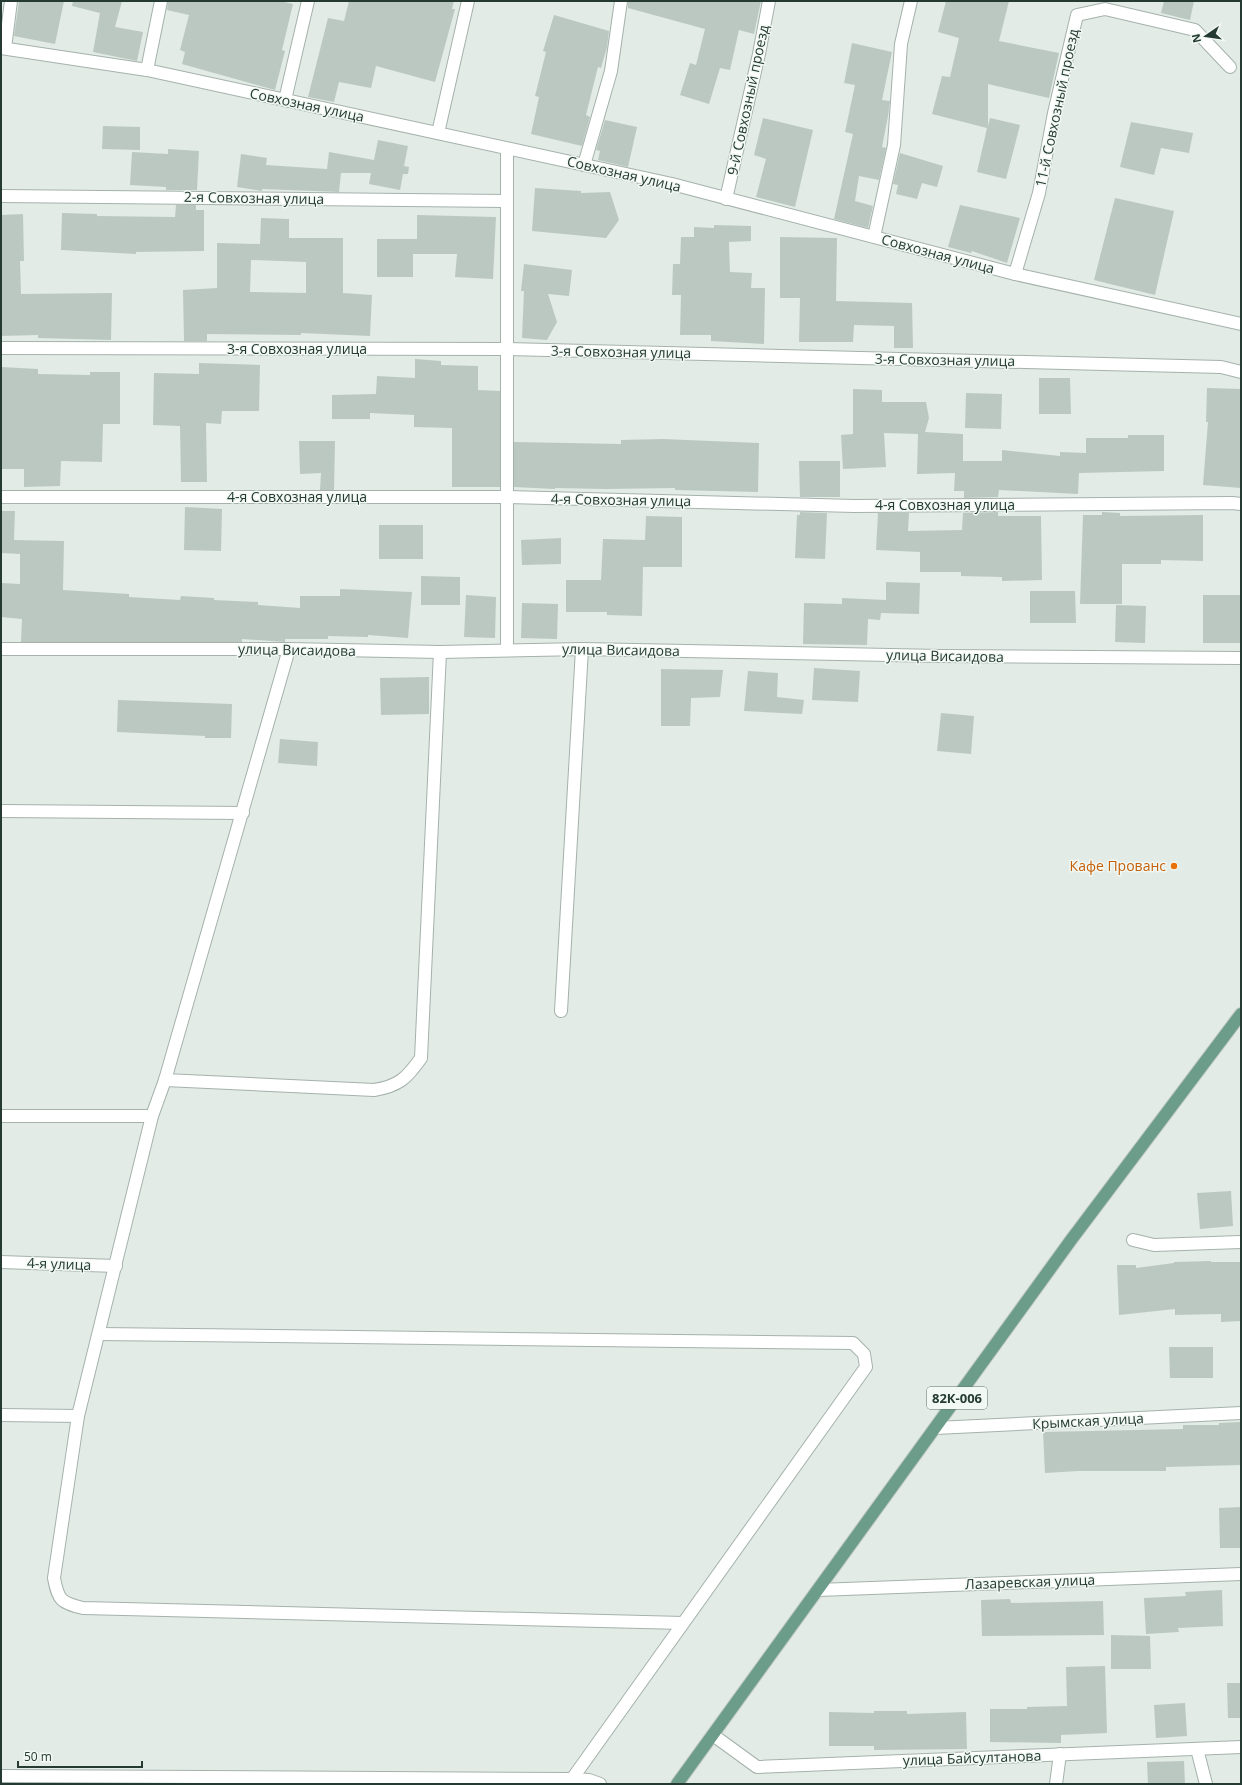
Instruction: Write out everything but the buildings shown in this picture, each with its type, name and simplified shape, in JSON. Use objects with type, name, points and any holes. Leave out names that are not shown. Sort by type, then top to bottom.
[{"type":"main road","name":"82К-006","points":[[677,1784],[1071,1240],[1241,1014]]},
{"type":"street","points":[[3,48],[12,1]]},
{"type":"street","points":[[147,70],[161,1]]},
{"type":"street","points":[[285,100],[308,1]]},
{"type":"street","points":[[438,134],[468,1]]},
{"type":"street","points":[[584,165],[611,71],[621,1]]},
{"type":"street","name":"9-й Совхозный проезд","points":[[726,199],[759,54],[768,1]]},
{"type":"street","points":[[874,237],[894,145],[900,44],[911,1]]},
{"type":"street","name":"11-й Совхозный проезд","points":[[1015,274],[1039,193],[1054,113],[1077,15],[1105,9],[1195,30],[1230,67]]},
{"type":"street","name":"Совхозная улица","points":[[3,48],[147,70],[672,184],[1015,274],[1241,324]]},
{"type":"street","points":[[507,149],[507,650]]},
{"type":"street","name":"2-я Совхозная улица","points":[[1,196],[507,201]]},
{"type":"street","name":"3-я Совхозная улица","points":[[1,348],[507,350],[1221,367],[1241,372]]},
{"type":"street","name":"4-я Совхозная улица","points":[[1,497],[507,497],[854,506],[1232,502],[1241,504]]},
{"type":"street","name":"улица Висаидова","points":[[1,649],[289,649],[440,652],[582,649],[933,656],[1241,658]]},
{"type":"street","points":[[289,649],[165,1080],[152,1116],[78,1416],[54,1578],[57,1594],[66,1604],[83,1608],[683,1622]]},
{"type":"street","points":[[560,1011],[582,649]]},
{"type":"street","points":[[165,1080],[374,1090],[392,1087],[410,1073],[421,1058],[440,652]]},
{"type":"street","points":[[1,811],[243,813]]},
{"type":"street","points":[[1,1116],[152,1116]]},
{"type":"street","points":[[1133,1240],[1154,1245],[1241,1242]]},
{"type":"street","name":"4-я улица","points":[[1,1262],[116,1266]]},
{"type":"street","points":[[99,1334],[853,1343],[864,1354],[866,1367],[572,1778]]},
{"type":"street","name":"Крымская улица","points":[[936,1428],[1241,1413]]},
{"type":"street","points":[[1,1415],[78,1416]]},
{"type":"street","name":"Лазаревская улица","points":[[818,1590],[1241,1574]]},
{"type":"street","name":"улица Байсултанова","points":[[713,1735],[757,1767],[1241,1747]]},
{"type":"street","points":[[1197,1749],[1206,1784]]},
{"type":"street","points":[[1056,1784],[1060,1754]]},
{"type":"street","points":[[1,1776],[572,1778],[589,1780],[600,1784]]},
{"type":"place","name":"Кафе Прованс","points":[[1174,866]]}]
